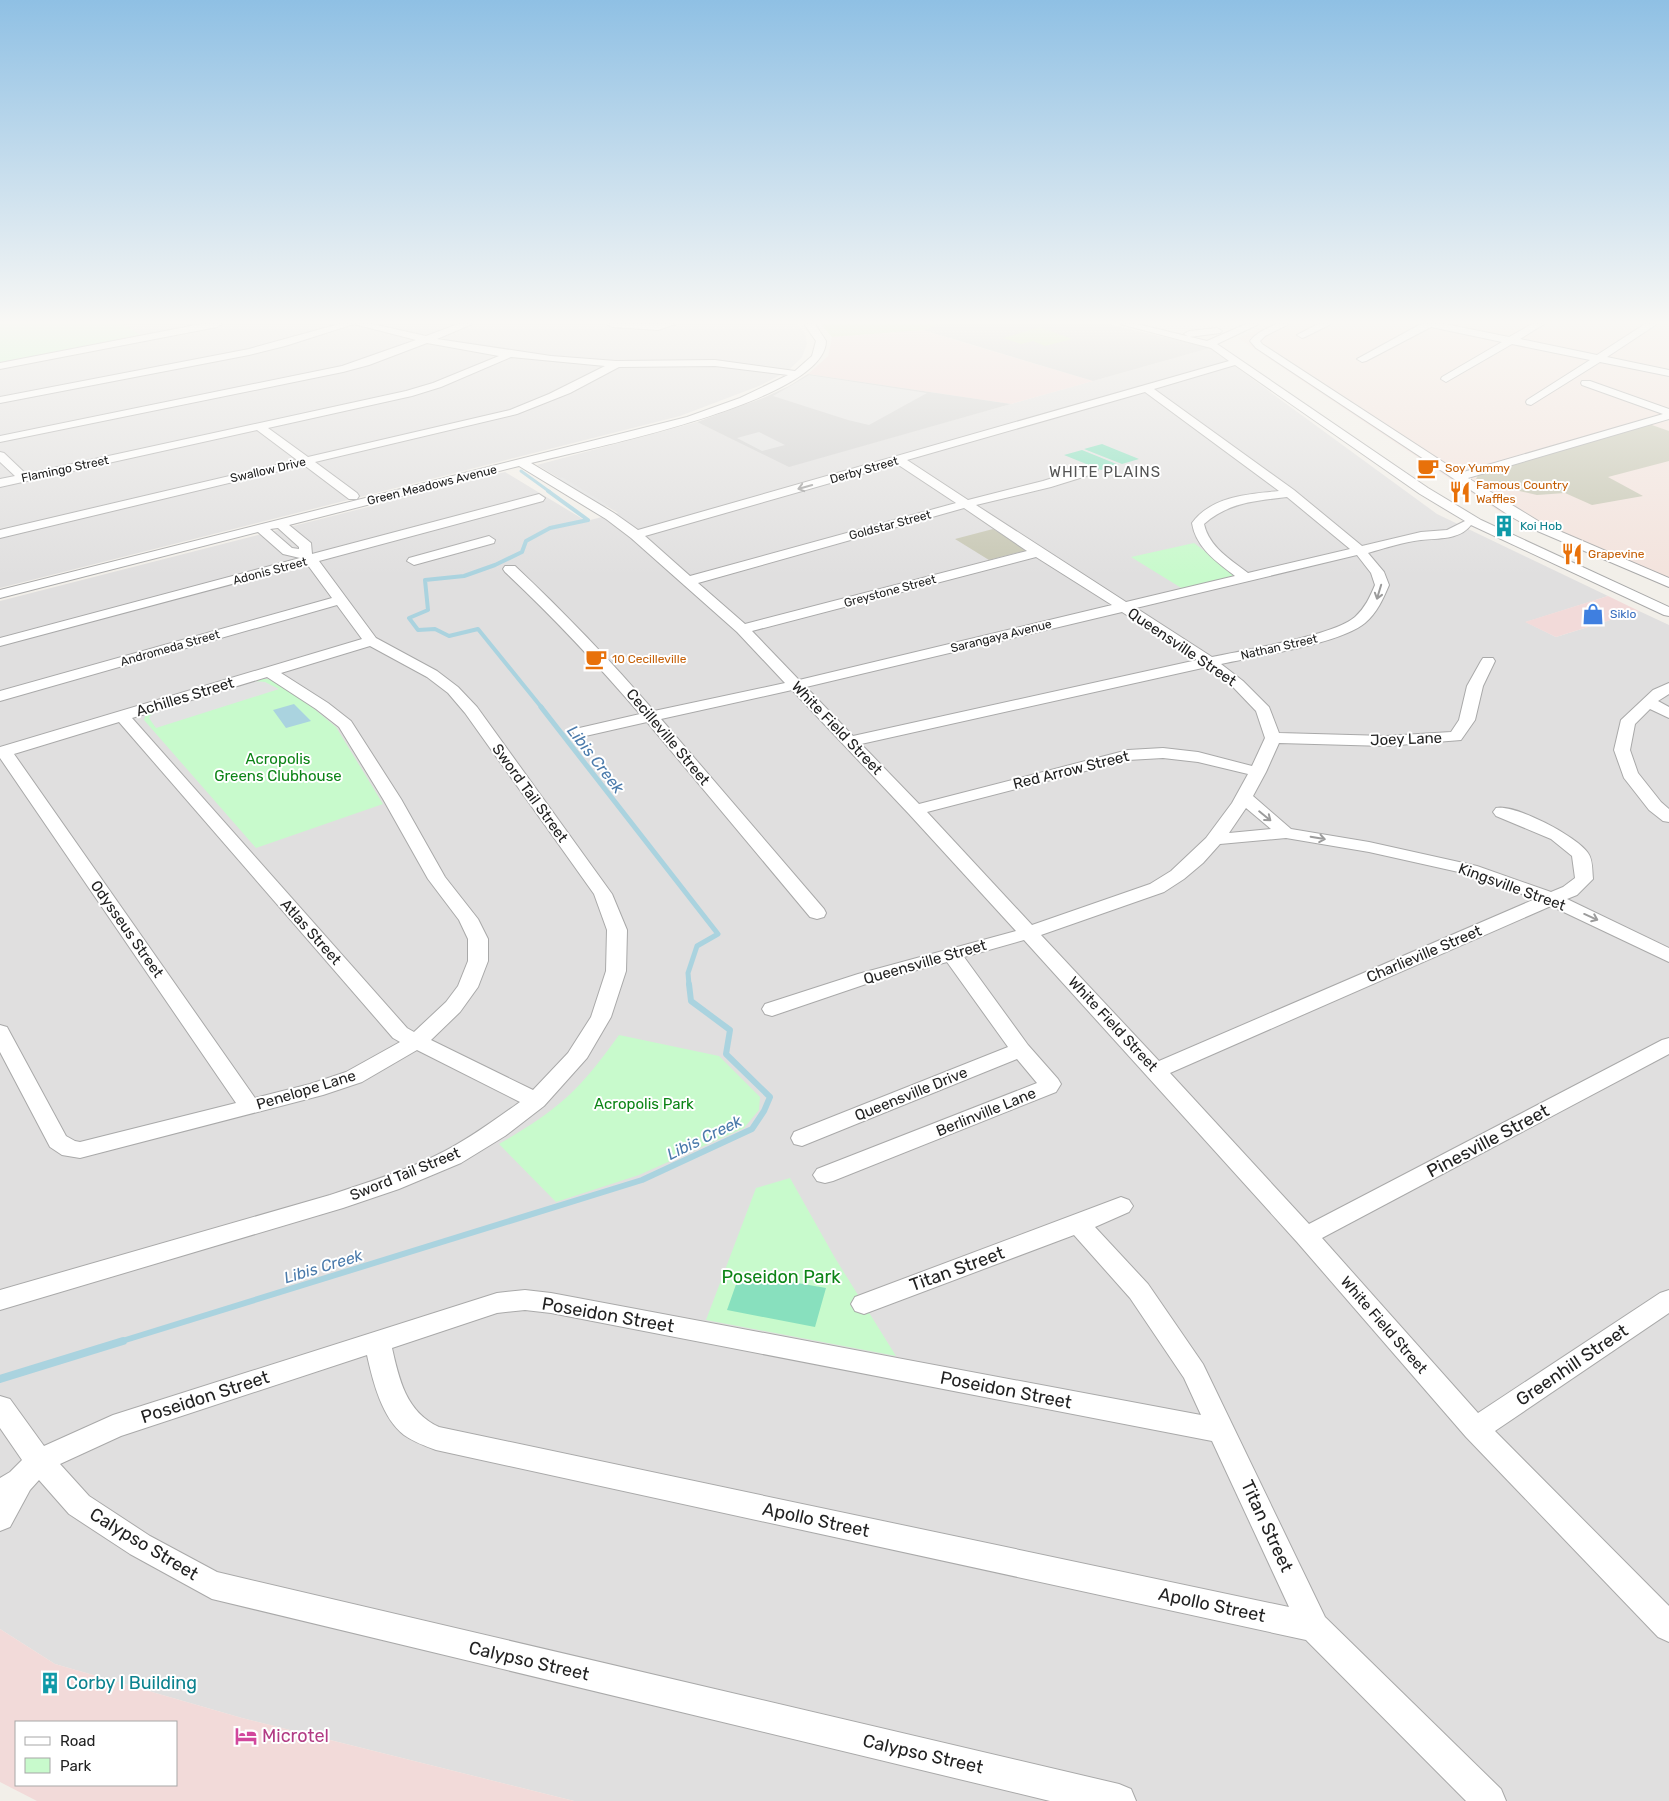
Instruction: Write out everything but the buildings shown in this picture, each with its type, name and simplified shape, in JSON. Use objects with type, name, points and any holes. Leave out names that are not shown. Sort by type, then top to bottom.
[{"type":"street","points":[[0,439],[152,408]]},
{"type":"street","name":"Flamingo Street","points":[[0,483],[341,408]]},
{"type":"street","name":"Swallow Drive","points":[[0,534],[525,408]]},
{"type":"street","name":"Green Meadows Avenue","points":[[0,594],[691,419],[720,408]]},
{"type":"street","name":"Derby Street","points":[[636,535],[1076,408]]},
{"type":"street","name":"Nathan Street","points":[[849,742],[1330,635],[1359,621],[1374,604],[1382,585],[1377,572],[1360,551],[1290,493],[1172,408]]},
{"type":"street","points":[[1303,408],[1471,524],[1669,612]]},
{"type":"street","points":[[1353,408],[1514,513],[1539,526],[1669,582]]},
{"type":"street","points":[[1651,408],[1669,415]]},
{"type":"street","points":[[1458,477],[1669,415]]},
{"type":"street","points":[[259,426],[353,496]]},
{"type":"street","points":[[0,454],[23,478]]},
{"type":"street","name":"Queensville Street","points":[[772,1009],[865,978],[1028,932],[1157,888],[1168,882],[1218,839],[1244,798],[1273,738],[1264,710],[1238,684],[1210,662],[1122,607],[898,460]]},
{"type":"street","name":"White Field Street","points":[[521,462],[602,511],[636,535],[742,630],[915,810],[1156,1071],[1306,1236],[1476,1430],[1669,1627]]},
{"type":"street","name":"Goldstar Street","points":[[688,581],[966,504],[1047,484],[1092,470]]},
{"type":"street","points":[[1245,577],[1216,554],[1200,535],[1198,523],[1219,505],[1235,500],[1290,493]]},
{"type":"street","name":"Adonis Street","points":[[0,642],[308,557],[539,498]]},
{"type":"street","name":"Sword Tail Street","points":[[0,1300],[335,1202],[391,1183],[453,1157],[498,1130],[536,1101],[576,1058],[601,1017],[616,971],[617,930],[603,894],[471,710],[453,690],[432,674],[371,641],[308,557],[306,546],[280,523]]},
{"type":"street","name":"Sarangaya Avenue","points":[[581,732],[796,686],[1245,577],[1421,536],[1432,536],[1461,530],[1471,524]]},
{"type":"street","points":[[431,527],[461,547]]},
{"type":"street","points":[[261,528],[288,551],[308,557]]},
{"type":"street","points":[[414,560],[489,540]]},
{"type":"street","name":"Greystone Street","points":[[742,630],[1038,552]]},
{"type":"street","name":"Cecilleville Street","points":[[510,569],[585,642],[817,913]]},
{"type":"street","name":"Andromeda Street","points":[[0,696],[339,600]]},
{"type":"street","name":"Achilles Street","points":[[2,752],[371,641]]},
{"type":"street","name":"Joey Lane","points":[[1273,738],[1386,741],[1455,737],[1461,732],[1471,711],[1475,687],[1488,661]]},
{"type":"street","name":"Penelope Lane","points":[[0,1032],[58,1140],[70,1149],[88,1149],[315,1090],[354,1077],[381,1063],[417,1040],[453,1008],[468,987],[478,961],[478,939],[468,919],[436,879],[392,799],[345,724],[322,706],[269,672]]},
{"type":"street","points":[[1669,688],[1658,693],[1627,723],[1622,750],[1630,774],[1655,806],[1669,817]]},
{"type":"street","points":[[1648,702],[1669,713]]},
{"type":"street","name":"Atlas Street","points":[[122,716],[141,735],[205,812],[400,1033],[536,1101]]},
{"type":"street","name":"Odysseus Street","points":[[2,752],[250,1107]]},
{"type":"street","name":"Red Arrow Street","points":[[915,810],[1128,755],[1163,753],[1190,756],[1258,772]]},
{"type":"street","points":[[1244,798],[1286,833]]},
{"type":"street","name":"Charlieville Street","points":[[1156,1071],[1570,891],[1584,879],[1581,855],[1566,840],[1528,821],[1502,812]]},
{"type":"street","name":"Kingsville Street","points":[[1218,839],[1286,833],[1369,847],[1477,871],[1551,899],[1649,944],[1669,956]]},
{"type":"street","name":"Berlinville Lane","points":[[824,1175],[1048,1087],[1050,1082],[1021,1050],[952,954]]},
{"type":"street","name":"Pinesville Street","points":[[1306,1236],[1669,1045]]},
{"type":"street","name":"Queensville Drive","points":[[802,1138],[1021,1050]]},
{"type":"street","name":"Titan Street","points":[[864,1304],[1121,1206]]},
{"type":"street","name":"Titan Street","points":[[1078,1224],[1138,1291],[1194,1372],[1314,1627],[1484,1800]]},
{"type":"street","name":"Poseidon Street","points":[[20,1478],[113,1427],[377,1340],[497,1303],[525,1300],[551,1303],[1223,1432]]},
{"type":"street","name":"Greenhill Street","points":[[1476,1430],[1669,1300]]},
{"type":"street","name":"Apollo Street","points":[[377,1340],[397,1406],[407,1421],[419,1431],[436,1438],[1314,1627]]},
{"type":"street","name":"Calypso Street","points":[[0,1407],[20,1478],[79,1505],[140,1545],[212,1585],[1119,1801]]},
{"type":"street","points":[[0,1518],[20,1478]]},
{"type":"shaded area","points":[[0,408],[701,408],[680,416],[0,588]]},
{"type":"shaded area","points":[[735,408],[997,408],[789,467],[697,422]]},
{"type":"shaded area","points":[[811,408],[900,408],[869,425]]},
{"type":"shaded area","points":[[996,408],[1292,408],[1437,514],[1608,596],[1526,622],[1556,637],[1639,611],[1669,625],[1669,1801],[574,1801],[242,1718],[55,1664],[0,1629],[0,601],[505,472],[586,521],[618,513],[537,465],[697,422],[790,466]]},
{"type":"shaded area","points":[[1343,408],[1669,408],[1669,588],[1503,514]]},
{"type":"shaded area","points":[[1649,424],[1669,431],[1669,461],[1608,477],[1643,496],[1592,505],[1565,493],[1537,495],[1475,481],[1478,475]]},
{"type":"shaded area","points":[[759,432],[785,445],[762,451],[737,438]]},
{"type":"shaded area","points":[[562,477],[609,506],[603,507],[556,479]]},
{"type":"shaded area","points":[[993,529],[1028,550],[989,560],[955,539]]},
{"type":"shaded area","points":[[1608,596],[1639,611],[1556,637],[1525,622]]},
{"type":"shaded area","points":[[254,681],[265,682],[279,689],[156,728],[149,718],[157,711]]},
{"type":"shaded area","points":[[0,1629],[55,1664],[242,1718],[574,1801],[37,1801],[0,1782]]},
{"type":"green space","points":[[1102,444],[1139,459],[1122,464],[1084,449]]},
{"type":"green space","points":[[1082,450],[1119,465],[1101,470],[1064,455]]},
{"type":"green space","points":[[1194,543],[1238,576],[1183,589],[1131,557]]},
{"type":"green space","name":"Acropolis Greens Clubhouse","points":[[258,679],[269,679],[284,687],[336,727],[383,804],[256,848],[144,720],[146,713]]},
{"type":"green space","name":"Acropolis Park","points":[[619,1035],[719,1056],[760,1097],[759,1110],[744,1128],[639,1175],[556,1202],[499,1144],[543,1117],[567,1097],[601,1060]]},
{"type":"green space","name":"Poseidon Park","points":[[790,1178],[835,1258],[896,1356],[706,1320],[756,1188]]},
{"type":"green space","points":[[740,1273],[826,1288],[815,1327],[727,1310]]},
{"type":"water","points":[[294,704],[311,721],[286,728],[273,710]]},
{"type":"waterway","name":"Libis Creek","points":[[521,471],[550,492]]},
{"type":"waterway","name":"Libis Creek","points":[[542,708],[478,629],[449,636],[435,629],[418,630],[409,618],[428,610],[425,580],[464,576],[495,565],[522,552],[526,541],[550,528],[588,520],[548,491]]},
{"type":"waterway","name":"Libis Creek","points":[[541,707],[718,934],[697,946],[688,973],[689,985]]},
{"type":"waterway","name":"Libis Creek","points":[[119,1342],[642,1180],[752,1129],[764,1111],[770,1097],[726,1054],[730,1030],[691,1001],[689,984]]},
{"type":"waterway","name":"Libis Creek","points":[[0,1379],[123,1341]]},
{"type":"place","name":"Soy Yummy","points":[[1428,468]]},
{"type":"place","name":"Famous Country Waffles","points":[[1460,492]]},
{"type":"place","name":"Koi Hob","points":[[1504,526]]},
{"type":"place","name":"Grapevine","points":[[1572,554]]},
{"type":"place","name":"Siklo","points":[[1593,614]]},
{"type":"place","name":"10 Cecilleville","points":[[596,659]]},
{"type":"place","name":"Corby I Building","points":[[50,1683]]},
{"type":"place","name":"Microtel","points":[[246,1736]]},
{"type":"district","name":"WHITE PLAINS","points":[[1105,472]]}]
